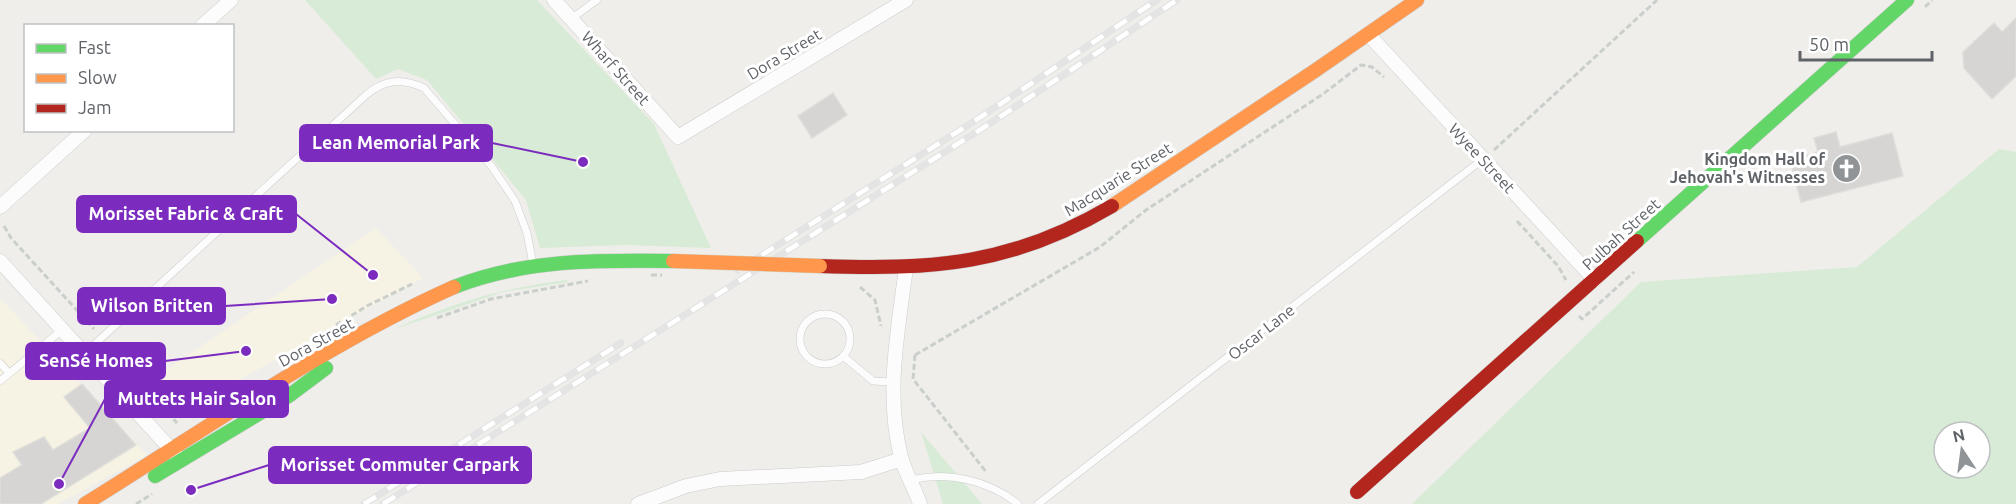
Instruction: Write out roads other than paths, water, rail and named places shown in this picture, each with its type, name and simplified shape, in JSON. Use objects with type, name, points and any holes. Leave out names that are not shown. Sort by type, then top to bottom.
[{"type":"main road","name":"Macquarie Street","points":[[1369,35],[1409,0]]},
{"type":"main road","name":"Macquarie Street","points":[[673,261],[906,268],[959,263],[998,256],[1061,233],[1121,200],[1369,35],[1417,0]]},
{"type":"main road","name":"Pulbah Street","points":[[1357,492],[1907,0]]},
{"type":"main road","name":"Dora Street","points":[[85,504],[284,379],[454,287],[493,274],[533,266],[603,261],[673,261]]},
{"type":"main road","name":"Dora Street","points":[[109,504],[290,395],[381,325]]},
{"type":"street","points":[[204,24],[231,0]]},
{"type":"street","name":"Wharf Street","points":[[554,0],[678,137]]},
{"type":"street","name":"Dora Street","points":[[678,137],[906,0]]},
{"type":"street","name":"Wyee Street","points":[[1369,35],[1594,280]]},
{"type":"street","points":[[0,207],[83,132]]},
{"type":"street","points":[[0,261],[182,461]]},
{"type":"street","points":[[906,268],[892,382],[894,417],[902,459],[920,504]]},
{"type":"street","points":[[638,504],[686,486],[720,479],[861,472],[902,459]]},
{"type":"lane","points":[[571,19],[597,0]]},
{"type":"lane","points":[[84,354],[366,95],[388,81],[411,82],[424,88],[492,167],[522,215],[533,266]]},
{"type":"lane","name":"Oscar Lane","points":[[1038,504],[1483,159]]},
{"type":"lane","points":[[822,314],[837,317],[843,321],[848,328],[850,343],[843,356],[828,363],[812,360],[802,346],[802,329],[807,322],[822,314]]},
{"type":"lane","points":[[0,381],[62,330]]},
{"type":"lane","points":[[843,356],[873,381],[892,382]]},
{"type":"lane","points":[[0,363],[9,373]]},
{"type":"lane","points":[[911,480],[932,475],[975,482],[1002,491],[1018,504]]},
{"type":"railway","points":[[738,270],[973,122],[1157,0]]},
{"type":"railway","points":[[383,504],[983,128],[1177,0]]},
{"type":"railway","points":[[364,504],[621,343]]},
{"type":"place","name":"Lean Memorial Park","points":[[583,162]]},
{"type":"place","name":"Kingdom Hall of Jehovah's Witnesses","points":[[1846,168]]},
{"type":"place","name":"Morisset Fabric & Craft","points":[[373,275]]},
{"type":"place","name":"Wilson Britten","points":[[332,299]]},
{"type":"place","name":"SenSé Homes","points":[[246,351]]},
{"type":"place","name":"Muttets Hair Salon","points":[[59,484]]},
{"type":"place","name":"Morisset Commuter Carpark","points":[[191,490]]}]
